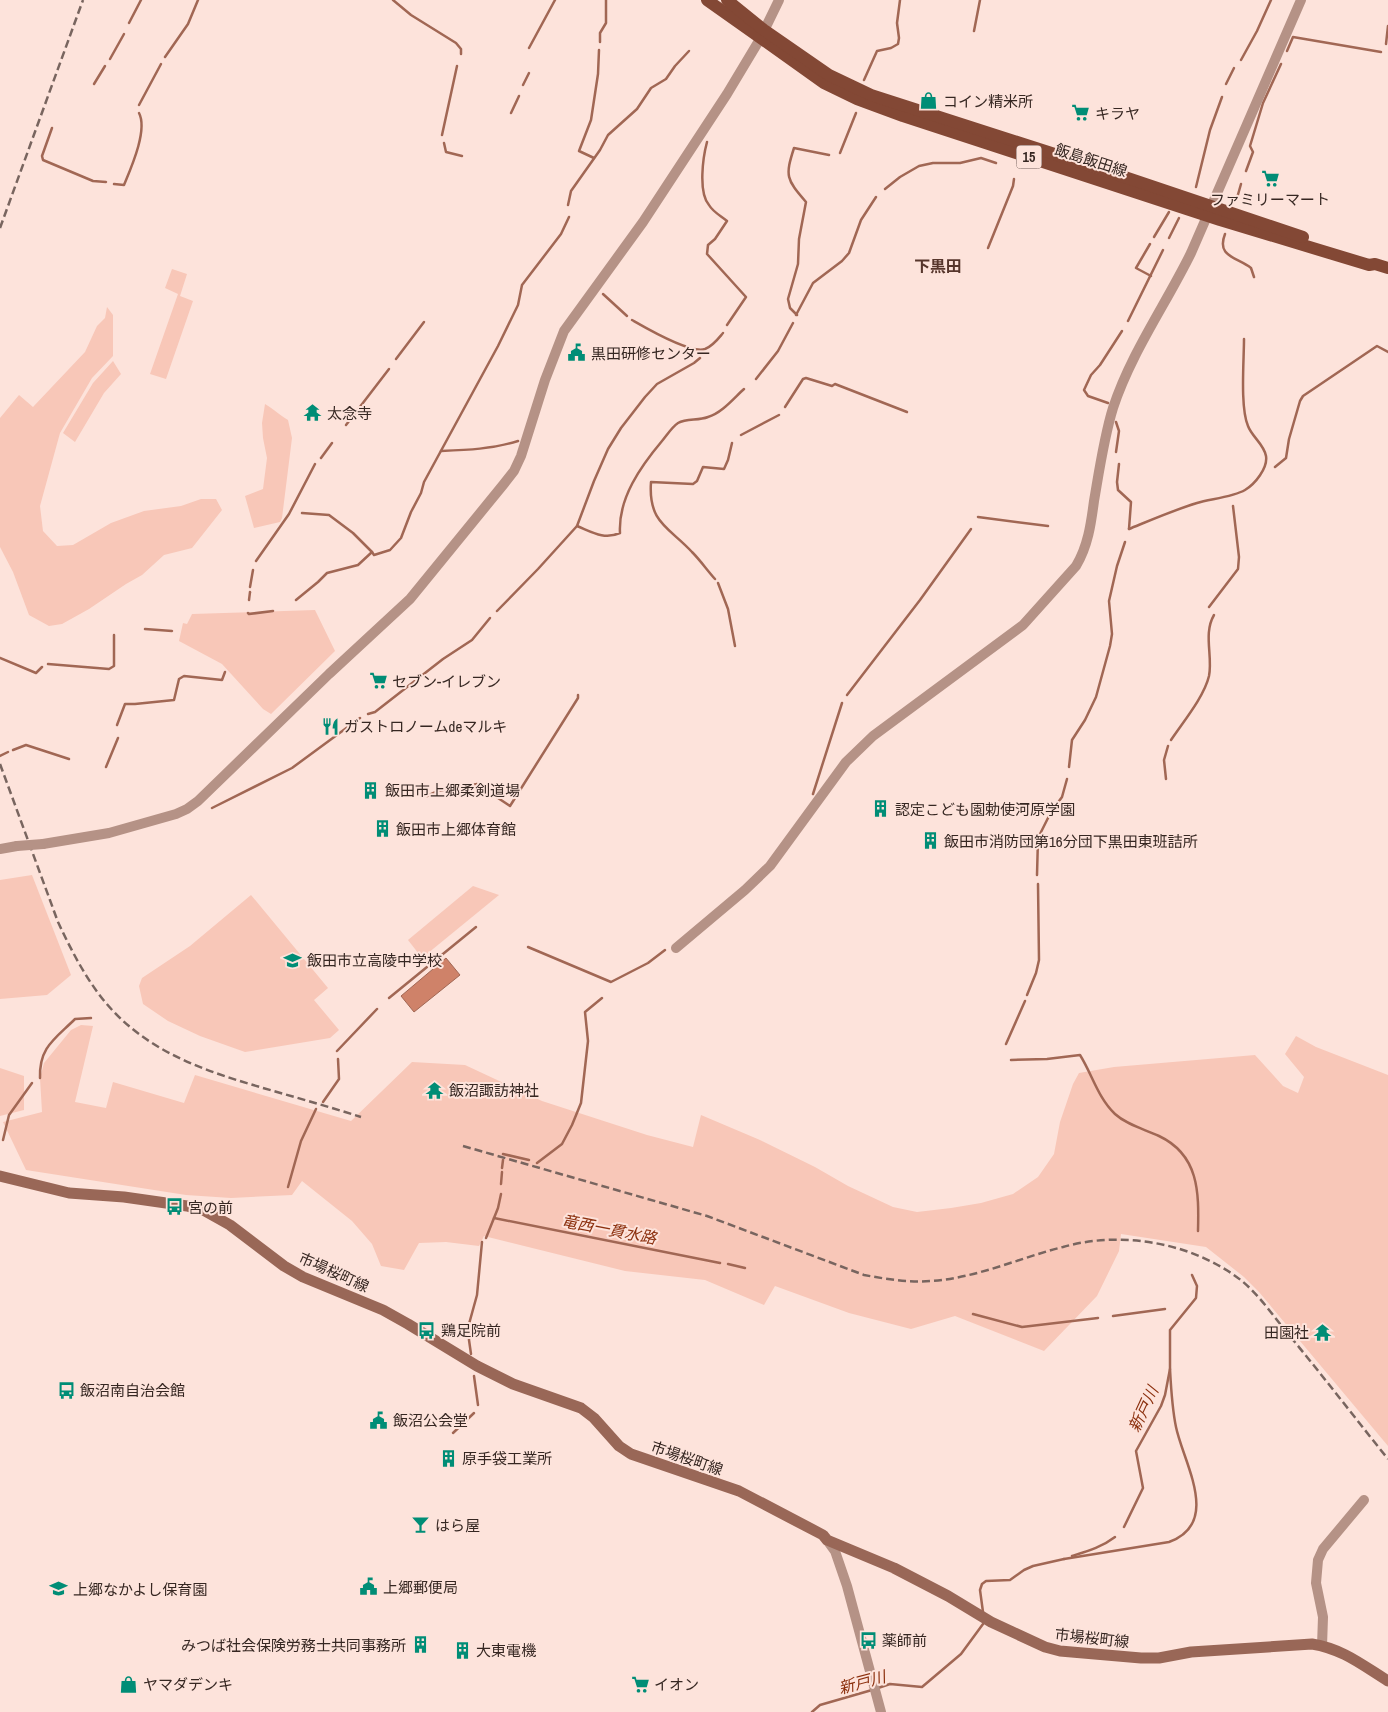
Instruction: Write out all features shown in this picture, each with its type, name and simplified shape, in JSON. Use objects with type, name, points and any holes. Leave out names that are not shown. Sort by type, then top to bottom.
[{"type":"main road","name":"飯島飯田線","points":[[707,0],[762,35],[824,83],[857,99],[903,116],[1210,211],[1353,260],[1388,268]]},
{"type":"main road","name":"飯島飯田線","points":[[727,0],[762,35]]},
{"type":"main road","name":"市場桜町線","points":[[0,1176],[69,1193],[124,1197],[187,1206],[205,1211],[230,1225],[284,1266],[303,1277],[383,1310],[476,1366],[513,1384],[581,1408],[606,1430],[619,1446],[631,1454],[739,1491],[823,1536],[827,1540],[894,1568],[1009,1630],[1045,1647],[1141,1658],[1159,1658],[1191,1652],[1312,1644],[1341,1652],[1388,1681]]},
{"type":"street","points":[[0,849],[109,833],[187,810],[410,599],[456,545],[514,471],[521,456],[545,380],[564,330],[644,222],[727,94],[762,35],[780,0]]},
{"type":"street","points":[[676,948],[746,890],[770,866],[846,762],[873,736],[1023,625],[1076,566],[1089,534],[1113,409],[1124,380],[1149,330],[1175,286],[1210,211],[1301,0]]},
{"type":"street","points":[[1322,1646],[1323,1618],[1316,1583],[1318,1560],[1323,1549],[1364,1500]]},
{"type":"street","points":[[827,1540],[835,1551],[847,1586],[880,1712]]},
{"type":"shaded area","points":[[172,269],[187,274],[180,296],[193,301],[166,379],[150,374],[178,294],[165,288]]},
{"type":"shaded area","points":[[107,307],[113,315],[113,356],[92,378],[60,433],[40,506],[43,531],[57,546],[73,545],[111,523],[144,511],[181,506],[201,499],[216,499],[222,510],[192,548],[164,555],[142,575],[89,609],[62,624],[49,626],[29,615],[13,572],[0,547],[0,418],[19,395],[33,407],[85,352],[97,326],[105,318]]},
{"type":"shaded area","points":[[113,361],[121,374],[104,393],[75,442],[63,433],[93,383]]},
{"type":"shaded area","points":[[265,404],[288,420],[292,438],[282,518],[280,522],[254,528],[245,496],[263,489],[267,458],[262,423]]},
{"type":"shaded area","points":[[315,610],[335,651],[271,714],[263,709],[222,664],[179,641],[183,623],[187,624],[192,614]]},
{"type":"shaded area","points":[[32,875],[71,975],[47,995],[0,999],[0,880]]},
{"type":"shaded area","points":[[473,886],[499,895],[422,958],[408,940]]},
{"type":"shaded area","points":[[251,895],[328,988],[314,1000],[339,1030],[330,1038],[245,1052],[200,1036],[168,1021],[143,1004],[139,986],[142,978],[190,946]]},
{"type":"shaded area","points":[[446,958],[460,975],[414,1012],[401,996]]},
{"type":"shaded area","points":[[81,1025],[93,1026],[75,1102],[106,1108],[113,1082],[184,1103],[195,1075],[351,1121],[412,1062],[465,1065],[542,1101],[647,1135],[693,1147],[701,1115],[760,1140],[893,1207],[917,1212],[981,1203],[1013,1194],[1038,1177],[1054,1154],[1060,1122],[1073,1084],[1079,1073],[1114,1067],[1255,1055],[1283,1086],[1298,1093],[1304,1077],[1285,1054],[1296,1036],[1316,1047],[1388,1075],[1388,1446],[1259,1292],[1244,1277],[1206,1247],[1121,1234],[1119,1251],[1097,1296],[1044,1351],[955,1316],[911,1329],[849,1313],[775,1286],[764,1305],[705,1280],[625,1271],[484,1236],[479,1246],[446,1242],[419,1243],[404,1270],[381,1266],[372,1244],[352,1221],[302,1181],[292,1195],[231,1198],[186,1195],[26,1170],[3,1122],[42,1112],[40,1078],[44,1063],[71,1030]]},
{"type":"shaded area","points":[[0,1068],[24,1076],[24,1110],[0,1116]]},
{"type":"waterway","points":[[129,23],[141,0]]},
{"type":"waterway","points":[[165,57],[188,24],[198,0]]},
{"type":"waterway","points":[[393,0],[411,15],[456,43],[461,49],[461,54]]},
{"type":"waterway","points":[[529,48],[555,0]]},
{"type":"waterway","points":[[600,42],[600,33],[606,23],[606,0]]},
{"type":"waterway","points":[[864,80],[877,51],[891,48],[898,44],[897,23],[900,0]]},
{"type":"waterway","points":[[974,31],[980,0]]},
{"type":"waterway","points":[[1241,60],[1271,0]]},
{"type":"waterway","points":[[1386,44],[1388,26]]},
{"type":"waterway","points":[[110,59],[124,34]]},
{"type":"waterway","points":[[1287,51],[1293,37],[1381,52]]},
{"type":"waterway","points":[[594,158],[579,151],[591,120],[598,74],[599,50]]},
{"type":"waterway","points":[[568,205],[571,191],[600,150],[608,135],[637,109],[651,88],[666,79],[689,51]]},
{"type":"waterway","points":[[139,105],[161,64]]},
{"type":"waterway","points":[[1246,171],[1253,152],[1250,146],[1263,103],[1281,64]]},
{"type":"waterway","points":[[94,84],[105,66]]},
{"type":"waterway","points":[[442,135],[457,66]]},
{"type":"waterway","points":[[1226,84],[1234,68]]},
{"type":"waterway","points":[[523,85],[529,73]]},
{"type":"waterway","points":[[511,113],[519,96]]},
{"type":"waterway","points":[[1196,187],[1210,130],[1222,97]]},
{"type":"waterway","points":[[114,184],[124,185],[134,159],[140,139],[141,120],[139,113]]},
{"type":"waterway","points":[[840,153],[856,113]]},
{"type":"waterway","points":[[52,128],[42,156],[43,160],[93,181],[106,182]]},
{"type":"waterway","points":[[707,142],[703,165],[703,192],[715,212],[727,221],[715,239],[708,245],[707,254],[746,297],[727,325]]},
{"type":"waterway","points":[[444,143],[446,152],[462,156]]},
{"type":"waterway","points":[[797,315],[790,308],[788,299],[798,264],[799,239],[806,202],[791,182],[789,165],[794,148],[829,155]]},
{"type":"waterway","points":[[885,189],[900,177],[919,166],[933,163],[960,163],[981,158],[996,163]]},
{"type":"waterway","points":[[988,248],[1013,186],[1014,179]]},
{"type":"waterway","points":[[1237,198],[1241,184]]},
{"type":"waterway","points":[[796,315],[813,283],[842,261],[849,253],[861,220],[876,197]]},
{"type":"waterway","points":[[1154,237],[1169,212]]},
{"type":"waterway","points":[[296,600],[327,573],[358,565],[372,552],[374,555],[390,550],[401,538],[424,482],[498,346],[518,305],[522,285],[561,234],[569,217]]},
{"type":"waterway","points":[[1169,238],[1179,218]]},
{"type":"waterway","points":[[1225,234],[1223,247],[1226,252],[1229,256],[1251,268],[1254,277]]},
{"type":"waterway","points":[[1150,244],[1136,268],[1151,276]]},
{"type":"waterway","points":[[1128,321],[1163,250]]},
{"type":"waterway","points":[[603,294],[627,316]]},
{"type":"waterway","points":[[632,320],[668,339],[698,350],[710,346],[723,333]]},
{"type":"waterway","points":[[396,359],[424,322]]},
{"type":"waterway","points":[[756,379],[778,351],[793,323]]},
{"type":"waterway","points":[[1108,403],[1088,396],[1084,390],[1091,375],[1100,365],[1122,331]]},
{"type":"waterway","points":[[1129,529],[1188,506],[1240,492],[1257,480],[1265,466],[1266,456],[1263,448],[1250,430],[1246,418],[1243,396],[1244,339]]},
{"type":"waterway","points":[[1275,467],[1286,458],[1289,439],[1303,396],[1377,346],[1388,352]]},
{"type":"waterway","points":[[497,611],[577,526],[608,449],[621,428],[645,397],[657,384],[700,358]]},
{"type":"waterway","points":[[346,425],[389,369]]},
{"type":"waterway","points":[[785,407],[803,379],[806,378],[832,386],[835,384],[907,412]]},
{"type":"waterway","points":[[577,526],[593,533],[609,536],[620,533],[623,507],[632,483],[646,461],[672,429],[681,421],[713,415],[723,409],[744,389]]},
{"type":"waterway","points":[[741,435],[779,415]]},
{"type":"waterway","points":[[1116,422],[1119,431],[1116,452]]},
{"type":"waterway","points":[[441,451],[470,450],[518,441]]},
{"type":"waterway","points":[[321,458],[332,443]]},
{"type":"waterway","points":[[715,579],[684,543],[668,530],[657,516],[651,496],[651,482],[693,484],[697,481],[703,467],[724,469],[732,443]]},
{"type":"waterway","points":[[256,561],[289,514],[315,464]]},
{"type":"waterway","points":[[1119,464],[1118,490],[1131,502],[1129,529]]},
{"type":"waterway","points":[[1209,607],[1238,569],[1239,557],[1233,506]]},
{"type":"waterway","points":[[302,513],[329,515],[353,533],[372,552]]},
{"type":"waterway","points":[[978,517],[1048,526]]},
{"type":"waterway","points":[[847,695],[920,600],[971,529]]},
{"type":"waterway","points":[[1069,767],[1072,740],[1085,720],[1096,697],[1110,646],[1112,634],[1109,601],[1125,542]]},
{"type":"waterway","points":[[250,587],[253,570]]},
{"type":"waterway","points":[[718,583],[728,609],[735,646]]},
{"type":"waterway","points":[[249,600],[250,592]]},
{"type":"waterway","points":[[248,613],[273,611]]},
{"type":"waterway","points":[[1171,740],[1198,701],[1209,676],[1209,630],[1214,615]]},
{"type":"waterway","points":[[368,714],[375,712],[443,659],[472,640],[490,618]]},
{"type":"waterway","points":[[145,629],[172,631]]},
{"type":"waterway","points":[[48,664],[109,669],[114,666],[114,635]]},
{"type":"waterway","points":[[0,658],[36,673],[42,667]]},
{"type":"waterway","points":[[117,725],[125,704],[174,700],[179,679],[184,676],[222,680],[225,672]]},
{"type":"waterway","points":[[427,796],[438,791],[477,784],[510,806],[578,698],[578,695]]},
{"type":"waterway","points":[[813,794],[842,703]]},
{"type":"waterway","points":[[212,808],[292,768],[360,718]]},
{"type":"waterway","points":[[106,767],[118,738]]},
{"type":"waterway","points":[[13,750],[26,745],[69,759]]},
{"type":"waterway","points":[[1166,779],[1164,760],[1168,746]]},
{"type":"waterway","points":[[0,756],[8,752]]},
{"type":"waterway","points":[[1037,875],[1038,838],[1051,812],[1062,797],[1067,779]]},
{"type":"waterway","points":[[1027,995],[1039,960],[1038,884]]},
{"type":"waterway","points":[[389,998],[476,927]]},
{"type":"waterway","points":[[528,947],[611,982],[648,963],[665,950]]},
{"type":"waterway","points":[[537,1163],[562,1144],[581,1103],[588,1041],[585,1012],[602,998]]},
{"type":"waterway","points":[[1006,1044],[1025,1001]]},
{"type":"waterway","points":[[337,1051],[377,1009]]},
{"type":"waterway","points":[[40,1078],[42,1059],[45,1051],[55,1038],[75,1019],[91,1018]]},
{"type":"waterway","name":"新戸川","points":[[1011,1060],[1047,1059],[1080,1055],[1104,1101],[1115,1114],[1130,1124],[1159,1136],[1182,1153],[1189,1164],[1197,1189],[1198,1231]]},
{"type":"waterway","points":[[323,1102],[339,1079],[338,1059]]},
{"type":"waterway","points":[[3,1140],[9,1115],[32,1083]]},
{"type":"waterway","points":[[288,1187],[301,1141],[316,1109]]},
{"type":"waterway","points":[[503,1154],[529,1160]]},
{"type":"waterway","points":[[502,1168],[503,1160]]},
{"type":"waterway","points":[[501,1184],[502,1172]]},
{"type":"waterway","name":"竜西一貫水路","points":[[486,1238],[498,1208],[501,1194]]},
{"type":"waterway","name":"竜西一貫水路","points":[[494,1218],[720,1263]]},
{"type":"waterway","points":[[471,1354],[469,1324],[477,1295],[482,1242]]},
{"type":"waterway","name":"竜西一貫水路","points":[[728,1264],[745,1268]]},
{"type":"waterway","name":"新戸川","points":[[1124,1527],[1143,1488],[1136,1451],[1161,1406],[1165,1395],[1170,1369],[1170,1330],[1196,1298],[1197,1286],[1192,1275]]},
{"type":"waterway","name":"竜西一貫水路","points":[[1113,1316],[1165,1309]]},
{"type":"waterway","name":"竜西一貫水路","points":[[973,1314],[1022,1327],[1098,1318]]},
{"type":"waterway","points":[[1064,1559],[1169,1542],[1185,1533],[1193,1521],[1196,1506],[1195,1490],[1176,1427],[1170,1369]]},
{"type":"waterway","points":[[474,1376],[478,1405]]},
{"type":"waterway","points":[[453,1433],[474,1413]]},
{"type":"waterway","name":"新戸川","points":[[1072,1556],[1100,1546],[1115,1537]]},
{"type":"waterway","name":"新戸川","points":[[983,1612],[980,1590],[982,1584],[986,1581],[1010,1580],[1033,1566],[1064,1559]]},
{"type":"waterway","name":"新戸川","points":[[878,1688],[890,1684],[922,1687],[961,1654],[983,1624]]},
{"type":"waterway","name":"新戸川","points":[[812,1712],[820,1705],[872,1690]]},
{"type":"railway","points":[[0,228],[83,0]]},
{"type":"railway","points":[[0,764],[58,922],[83,970],[97,992],[114,1012],[150,1042],[190,1063],[233,1079],[361,1117]]},
{"type":"railway","points":[[463,1146],[707,1216],[864,1275],[889,1279],[923,1281],[965,1276],[1047,1251],[1086,1242],[1133,1240],[1157,1243],[1180,1249],[1202,1257],[1223,1268],[1255,1293],[1388,1459]]},
{"type":"place","name":"コイン精米所","points":[[929,101]]},
{"type":"place","name":"キラヤ","points":[[1081,113]]},
{"type":"place","name":"ファミリーマート","points":[[1270,178]]},
{"type":"place","name":"黒田研修センター","points":[[577,353]]},
{"type":"place","name":"太念寺","points":[[313,413]]},
{"type":"place","name":"セブン-イレブン","points":[[378,681]]},
{"type":"place","name":"ガストロノームdeマルキ","points":[[330,726]]},
{"type":"place","name":"飯田市上郷柔剣道場","points":[[371,790]]},
{"type":"place","name":"認定こども園勅使河原学園","points":[[881,809]]},
{"type":"place","name":"飯田市上郷体育館","points":[[382,829]]},
{"type":"place","name":"飯田市消防団第16分団下黒田東班詰所","points":[[930,841]]},
{"type":"place","name":"飯田市立高陵中学校","points":[[293,960]]},
{"type":"place","name":"飯沼諏訪神社","points":[[435,1090]]},
{"type":"place","name":"宮の前","points":[[174,1207]]},
{"type":"place","name":"鶏足院前","points":[[427,1330]]},
{"type":"place","name":"田園社","points":[[1323,1332]]},
{"type":"place","name":"飯沼南自治会館","points":[[66,1390]]},
{"type":"place","name":"飯沼公会堂","points":[[379,1420]]},
{"type":"place","name":"原手袋工業所","points":[[448,1458]]},
{"type":"place","name":"はら屋","points":[[421,1525]]},
{"type":"place","name":"上郷郵便局","points":[[369,1587]]},
{"type":"place","name":"上郷なかよし保育園","points":[[59,1589]]},
{"type":"place","name":"薬師前","points":[[868,1640]]},
{"type":"place","name":"みつば社会保険労務士共同事務所","points":[[420,1645]]},
{"type":"place","name":"大東電機","points":[[462,1650]]},
{"type":"place","name":"ヤマダデンキ","points":[[129,1684]]},
{"type":"place","name":"イオン","points":[[640,1684]]},
{"type":"district","name":"下黒田","points":[[938,266]]}]
